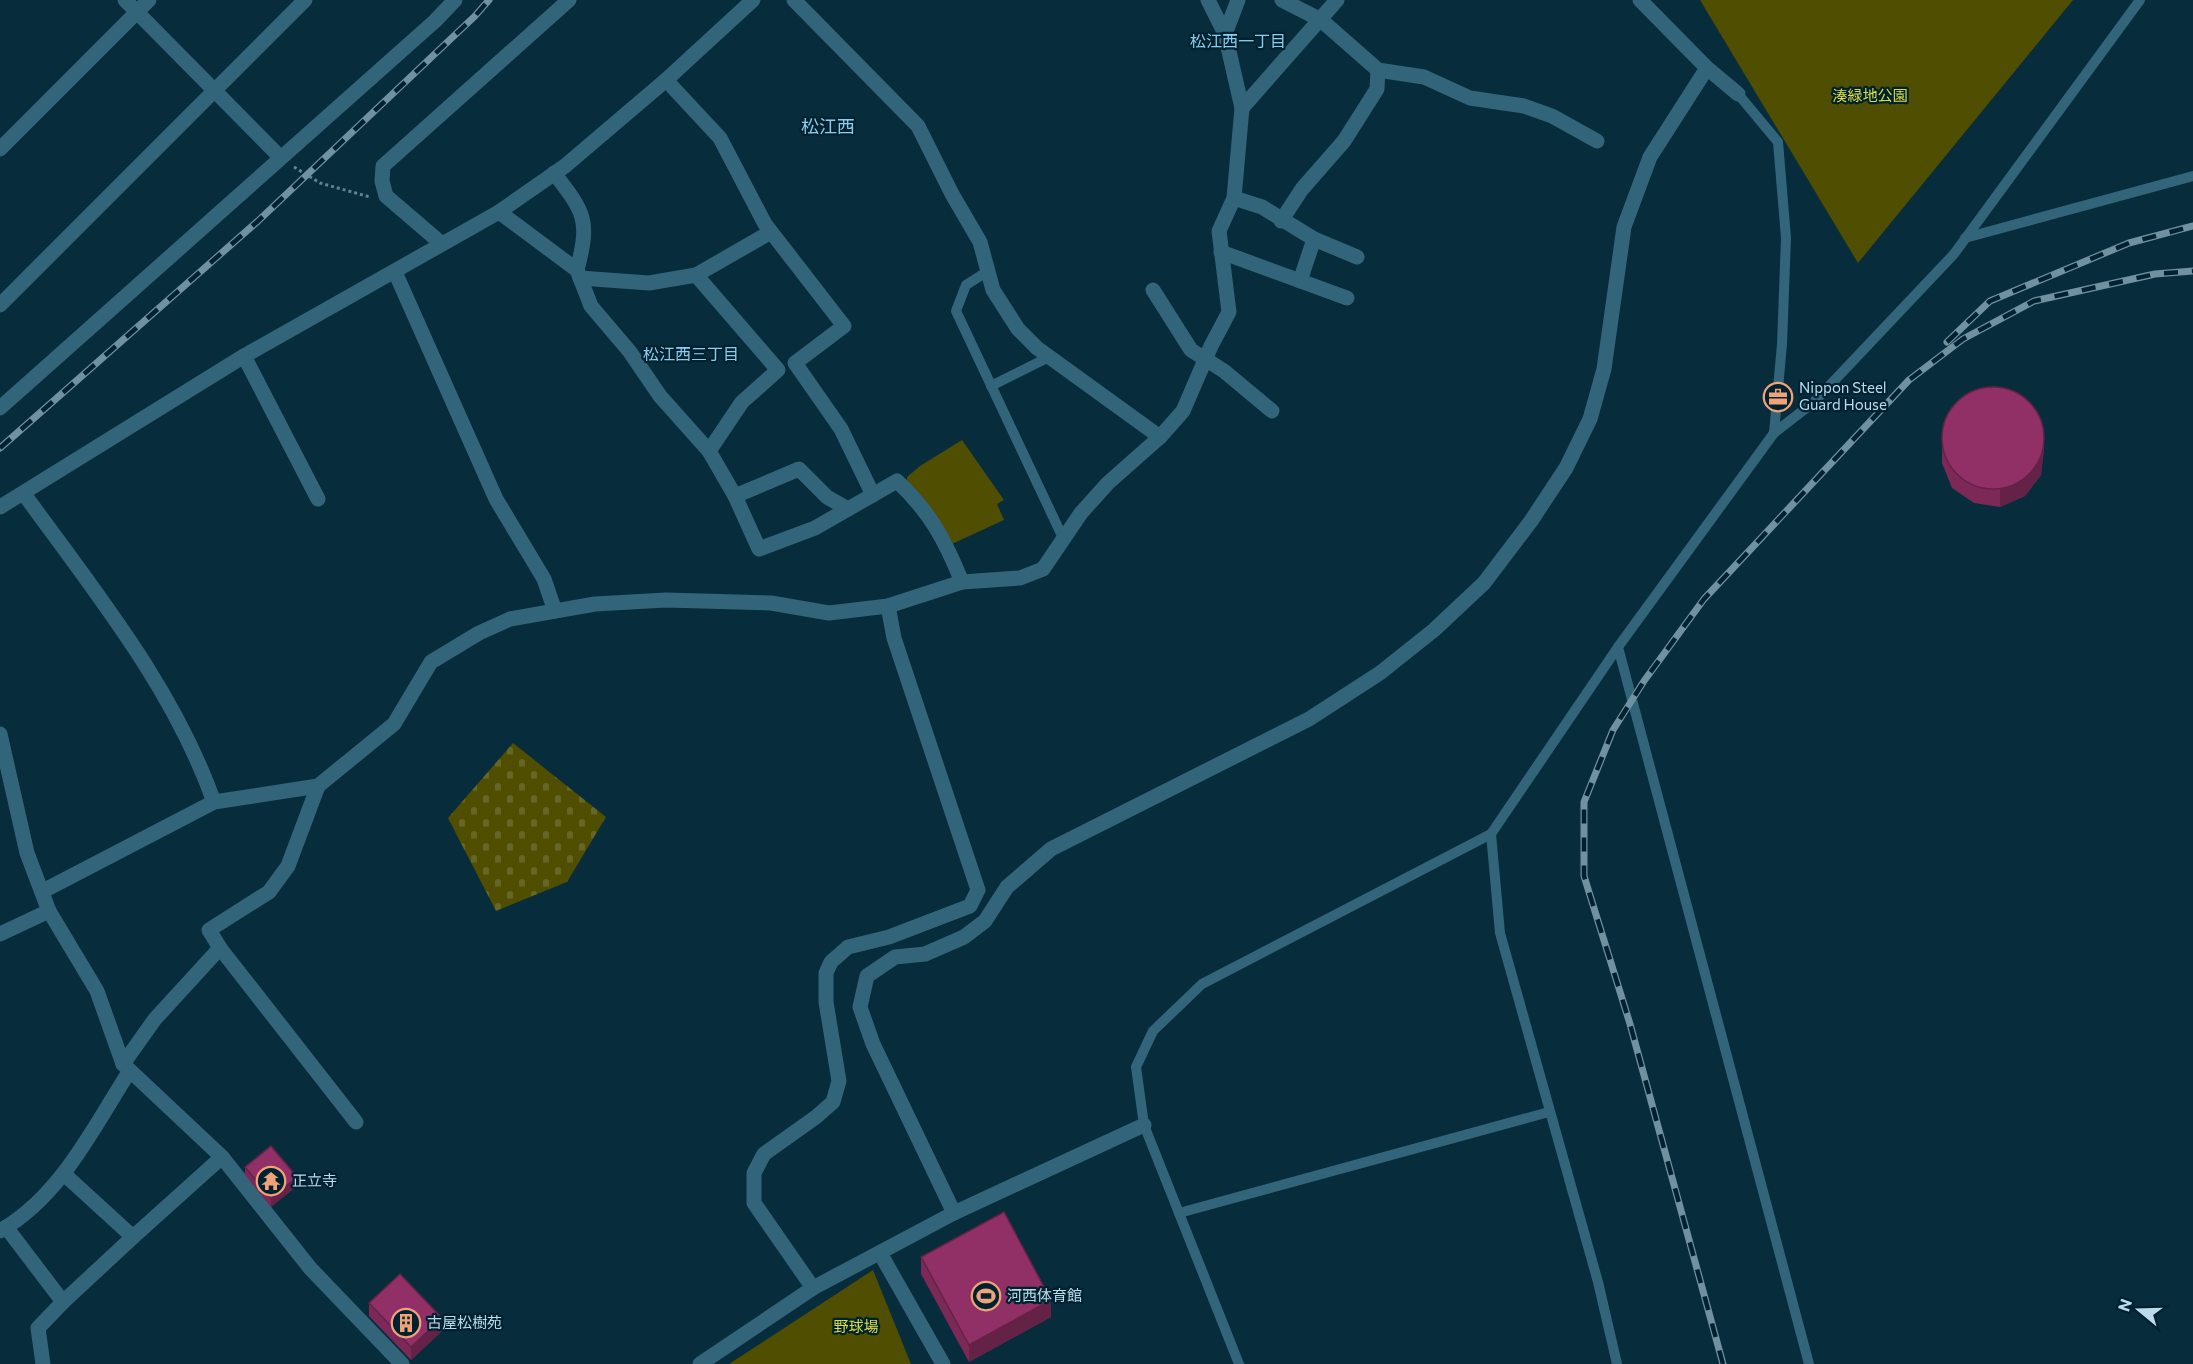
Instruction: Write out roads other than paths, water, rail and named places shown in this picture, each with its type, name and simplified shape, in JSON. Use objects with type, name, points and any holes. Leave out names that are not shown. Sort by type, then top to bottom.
[{"type":"street","points":[[125,0],[280,157]]},
{"type":"street","points":[[0,149],[148,0]]},
{"type":"street","points":[[0,305],[305,0]]},
{"type":"street","points":[[2,401],[435,21],[455,0]]},
{"type":"street","points":[[442,244],[386,196],[381,181],[383,166],[569,0]]},
{"type":"street","points":[[0,507],[244,356],[499,212],[554,173],[666,80],[753,0]]},
{"type":"street","points":[[794,0],[918,126],[952,195],[980,242],[993,290],[1018,329],[1049,357],[1160,437]]},
{"type":"street","points":[[356,1122],[220,948],[209,930],[269,892],[288,867],[318,786],[394,724],[431,662],[479,633],[510,619],[595,604],[666,600],[771,603],[829,613],[888,606],[962,582],[1020,578],[1043,568],[1081,513],[1108,483],[1160,437],[1183,411],[1204,360],[1229,312],[1219,231],[1234,198],[1242,108],[1225,34],[1208,0]]},
{"type":"street","points":[[1225,34],[1238,0]]},
{"type":"street","points":[[1282,0],[1321,20],[1378,70],[1424,77],[1470,98],[1524,106],[1552,116],[1597,141]]},
{"type":"street","points":[[1242,108],[1337,0]]},
{"type":"street","points":[[1641,0],[1707,68],[1738,94]]},
{"type":"street","points":[[954,1213],[873,1044],[860,1007],[867,976],[895,957],[925,954],[964,937],[985,921],[1007,887],[1051,849],[1309,719],[1380,673],[1416,645],[1484,583],[1531,521],[1566,468],[1590,419],[1604,369],[1624,227],[1650,157],[1707,68]]},
{"type":"street","points":[[1281,220],[1302,189],[1344,141],[1366,107],[1377,89],[1378,70]]},
{"type":"street","points":[[666,80],[720,138],[771,232],[844,326],[795,363],[840,429],[873,495]]},
{"type":"street","points":[[554,173],[582,210],[585,239],[578,274]]},
{"type":"street","points":[[1234,198],[1262,207],[1314,239],[1357,257]]},
{"type":"street","points":[[499,212],[578,274],[591,306],[630,352],[660,396],[709,451],[735,496],[759,549],[814,528],[897,481],[915,498],[945,538],[962,582]]},
{"type":"street","points":[[578,274],[649,283],[696,274],[771,232]]},
{"type":"street","points":[[1300,281],[1314,239]]},
{"type":"street","points":[[1221,252],[1347,298]]},
{"type":"street","points":[[395,272],[496,500],[544,579],[555,611]]},
{"type":"street","points":[[696,274],[778,370],[742,402],[709,451]]},
{"type":"street","points":[[1153,290],[1191,350],[1224,371],[1272,411]]},
{"type":"street","points":[[244,356],[318,498]]},
{"type":"street","points":[[735,496],[799,469],[827,497],[848,509]]},
{"type":"street","points":[[24,494],[146,663],[198,758],[213,802]]},
{"type":"street","points":[[813,1288],[754,1203],[754,1173],[764,1154],[833,1102],[839,1081],[825,1002],[826,973],[831,962],[848,946],[889,937],[970,906],[978,890],[894,638],[888,606]]},
{"type":"street","points":[[0,734],[27,853],[49,911],[97,991],[126,1068],[222,1157],[310,1268],[402,1364]]},
{"type":"street","points":[[42,891],[213,802],[318,786]]},
{"type":"street","points":[[0,934],[49,911]]},
{"type":"street","points":[[889,937],[895,957]]},
{"type":"street","points":[[63,1302],[3,1229],[28,1211],[64,1174],[155,1019],[220,948]]},
{"type":"street","points":[[700,1364],[813,1288],[954,1213],[1144,1125]]},
{"type":"street","points":[[43,1364],[38,1328],[63,1302],[222,1157]]},
{"type":"street","points":[[64,1174],[133,1237]]},
{"type":"street","points":[[880,1253],[943,1364]]},
{"type":"lane","points":[[1239,1364],[1144,1125],[1136,1068],[1153,1031],[1202,984],[1491,834],[1618,647],[1774,433],[1814,402],[1954,254],[2140,0]]},
{"type":"lane","points":[[1738,94],[1778,142],[1786,238],[1782,344],[1774,433]]},
{"type":"lane","points":[[1965,238],[2193,177]]},
{"type":"lane","points":[[988,271],[966,285],[956,311],[1064,540]]},
{"type":"lane","points":[[991,386],[1049,357]]},
{"type":"lane","points":[[1618,647],[1809,1364]]},
{"type":"lane","points":[[1491,834],[1500,933],[1598,1282],[1617,1364]]},
{"type":"lane","points":[[1179,1213],[1549,1112]]},
{"type":"railway","points":[[0,448],[258,221],[475,16],[489,0]]},
{"type":"railway","points":[[1947,342],[1990,301],[2129,243],[2193,226]]},
{"type":"railway","points":[[1723,1364],[1630,1024],[1584,876],[1584,802],[1613,730],[1644,681],[1704,599],[1909,380],[1963,339],[2034,301],[2155,274],[2193,271]]},
{"type":"place","name":"Nippon Steel Guard House","points":[[1778,397]]},
{"type":"place","name":"正立寺","points":[[271,1181]]},
{"type":"place","name":"河西体育館","points":[[986,1296]]},
{"type":"place","name":"古屋松樹苑","points":[[406,1323]]},
{"type":"district","name":"松江西一丁目","points":[[1238,41]]},
{"type":"district","name":"松江西","points":[[828,127]]},
{"type":"district","name":"松江西三丁目","points":[[691,354]]},
{"type":"park label","name":"湊緑地公園","points":[[1870,96]]},
{"type":"park label","name":"野球場","points":[[856,1327]]}]
